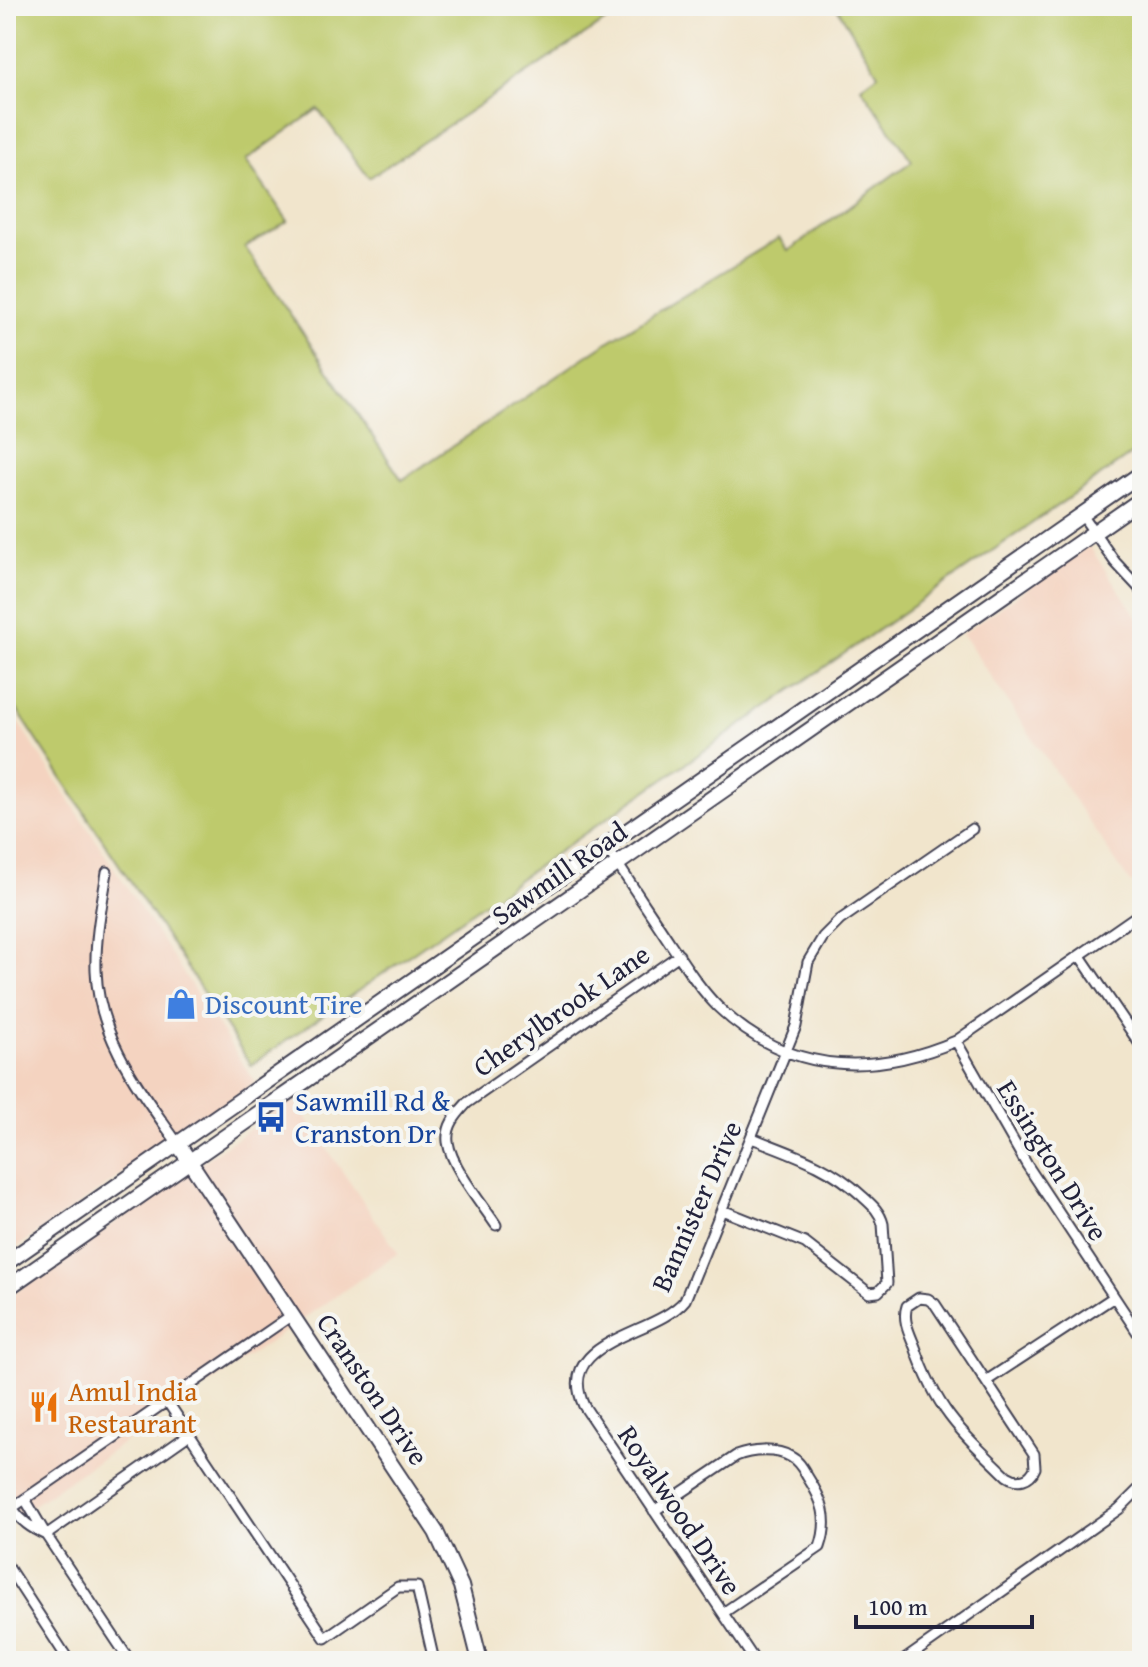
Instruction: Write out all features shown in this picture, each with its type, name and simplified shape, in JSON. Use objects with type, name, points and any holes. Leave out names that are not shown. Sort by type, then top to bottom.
[{"type":"main road","name":"Sawmill Road","points":[[6,1263],[1142,473]]},
{"type":"main road","name":"Sawmill Road","points":[[6,1289],[1142,499]]},
{"type":"main road","name":"Cranston Drive","points":[[178,1144],[443,1545],[467,1606],[480,1661]]},
{"type":"street","points":[[1082,515],[1115,562],[1142,591]]},
{"type":"street","name":"Bannister Drive","points":[[577,1379],[581,1366],[589,1356],[635,1329],[660,1319],[683,1303],[799,1017],[808,962],[827,932],[972,829]]},
{"type":"street","points":[[606,846],[699,985],[718,1007],[754,1035],[820,1061],[872,1064],[907,1059],[956,1041],[1142,912]]},
{"type":"street","points":[[107,872],[96,959],[103,1014],[114,1045],[129,1072],[178,1144]]},
{"type":"street","name":"Cherylbrook Lane","points":[[496,1225],[455,1162],[448,1141],[452,1119],[470,1101],[679,955]]},
{"type":"street","points":[[1080,956],[1142,1047]]},
{"type":"street","name":"Essington Drive","points":[[956,1041],[1027,1165],[1142,1339]]},
{"type":"street","points":[[722,1210],[805,1243],[869,1293],[883,1288],[888,1276],[881,1215],[875,1208],[841,1176],[752,1138]]},
{"type":"street","points":[[986,1381],[1114,1297]]},
{"type":"street","points":[[923,1298],[935,1304],[986,1381],[1034,1454],[1035,1468],[1026,1479],[1016,1480],[1007,1476],[951,1421],[934,1394],[905,1319],[905,1310],[910,1302],[923,1298]]},
{"type":"street","points":[[46,1535],[32,1529],[9,1510],[292,1315]]},
{"type":"street","name":"Royalwood Drive","points":[[577,1379],[578,1393],[584,1406],[755,1661]]},
{"type":"street","points":[[167,1401],[325,1638],[398,1587],[417,1587],[434,1661]]},
{"type":"street","points":[[46,1535],[190,1434]]},
{"type":"street","points":[[654,1511],[746,1452],[780,1453],[798,1462],[820,1495],[825,1510],[824,1537],[820,1547],[723,1613]]},
{"type":"street","points":[[903,1661],[1119,1509],[1142,1486]]},
{"type":"street","points":[[25,1499],[130,1661]]},
{"type":"street","points":[[6,1564],[69,1661]]},
{"type":"shaded area","points":[[1089,546],[1142,624],[1142,877],[1131,884],[962,634]]},
{"type":"shaded area","points":[[6,704],[255,1082],[6,1255]]},
{"type":"shaded area","points":[[293,1099],[398,1253],[6,1524],[6,1299]]},
{"type":"green space","points":[[6,6],[628,6],[369,178],[318,109],[246,160],[288,221],[245,247],[402,480],[606,343],[779,238],[788,251],[912,161],[861,87],[878,74],[836,6],[1142,6],[1142,447],[251,1065],[6,693]]},
{"type":"place","name":"Discount Tire","points":[[181,1004]]},
{"type":"place","name":"Sawmill Rd & Cranston Dr","points":[[271,1117]]},
{"type":"place","name":"Amul India Restaurant","points":[[44,1407]]}]
